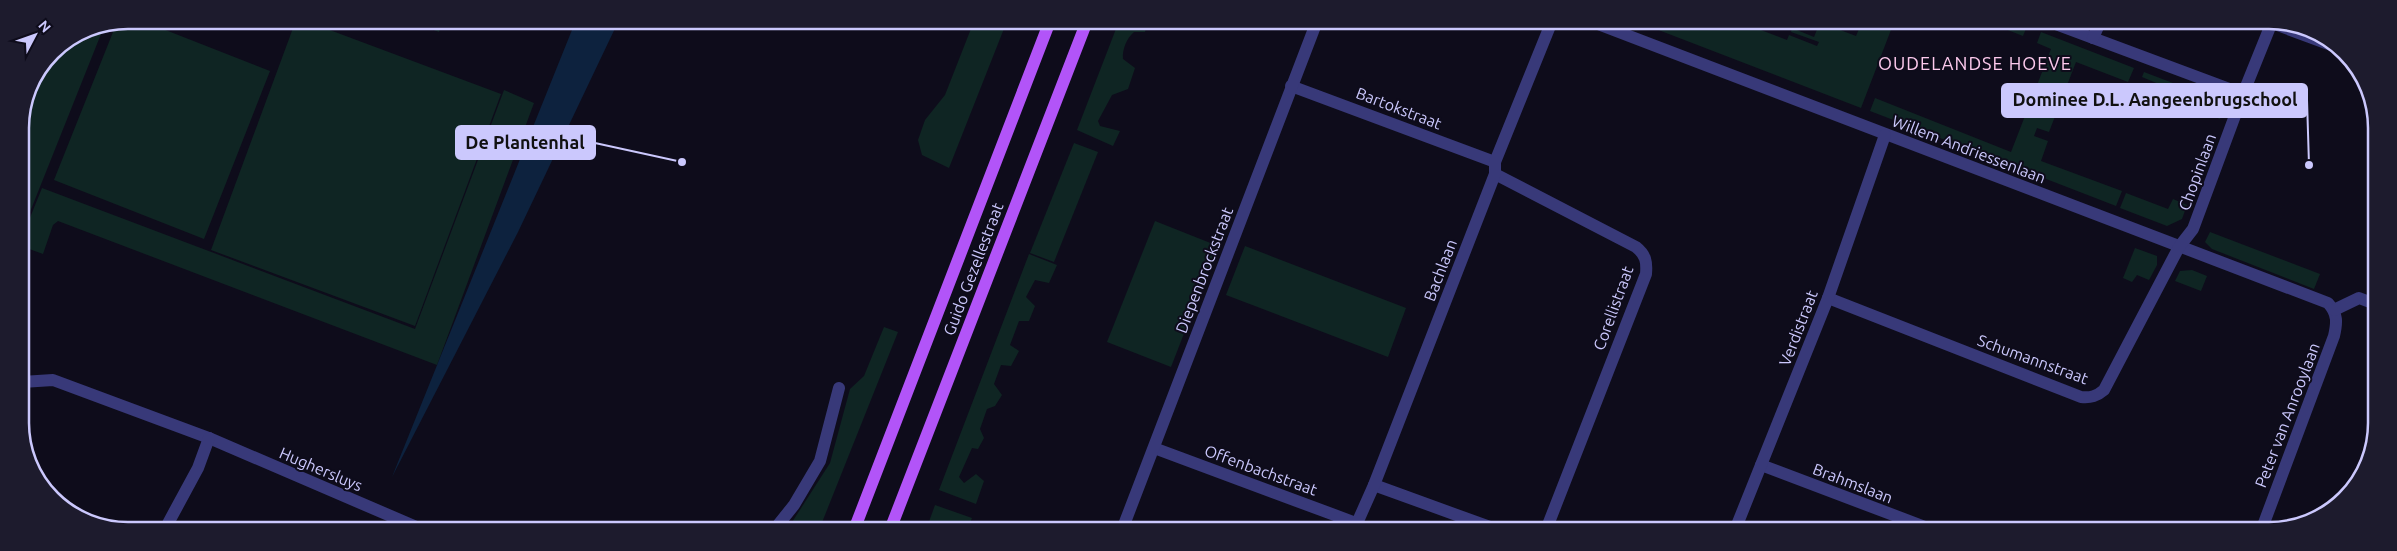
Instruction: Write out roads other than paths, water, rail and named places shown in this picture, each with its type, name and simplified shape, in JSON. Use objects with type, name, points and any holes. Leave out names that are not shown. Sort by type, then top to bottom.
[{"type":"main road","name":"Guido Gezellestraat","points":[[857,522],[1047,29]]},
{"type":"main road","name":"Guido Gezellestraat","points":[[893,522],[1084,29]]},
{"type":"street","name":"Diepenbrockstraat","points":[[1125,522],[1313,29]]},
{"type":"street","name":"Bachlaan","points":[[1357,522],[1374,485],[1549,29]]},
{"type":"street","name":"Willem Andriessenlaan","points":[[1611,29],[2328,303],[2334,310]]},
{"type":"street","points":[[2069,29],[2243,94]]},
{"type":"street","points":[[2094,38],[2097,29]]},
{"type":"street","name":"Chopinlaan","points":[[2178,247],[2193,229],[2269,29]]},
{"type":"street","name":"Bartokstraat","points":[[1291,86],[1495,168]]},
{"type":"street","name":"Verdistraat","points":[[1738,522],[1828,298],[1885,135]]},
{"type":"street","name":"Corellistraat","points":[[1495,168],[1636,247],[1644,253],[1647,264],[1646,274],[1549,522]]},
{"type":"street","name":"Schumannstraat","points":[[1828,298],[2088,398],[2094,397],[2104,390],[2178,247]]},
{"type":"street","points":[[2334,310],[2360,298],[2368,301]]},
{"type":"street","name":"Peter van Anrooylaan","points":[[2264,522],[2334,336],[2337,323],[2334,310]]},
{"type":"street","name":"Hughersluys","points":[[29,382],[53,380],[209,438],[406,522]]},
{"type":"street","points":[[780,522],[794,505],[820,461],[839,388]]},
{"type":"street","points":[[169,522],[198,468],[209,438]]},
{"type":"street","name":"Offenbachstraat","points":[[1154,448],[1345,522]]},
{"type":"street","name":"Brahmslaan","points":[[1761,465],[1912,522]]},
{"type":"street","points":[[1374,485],[1476,522]]},
{"type":"water","points":[[572,29],[615,29],[518,232],[392,477]]},
{"type":"place","name":"De Plantenhal","points":[[682,162]]},
{"type":"place","name":"Dominee D.L. Aangeenbrugschool","points":[[2309,165]]},
{"type":"district","name":"OUDELANDSE HOEVE","points":[[1975,64]]}]
